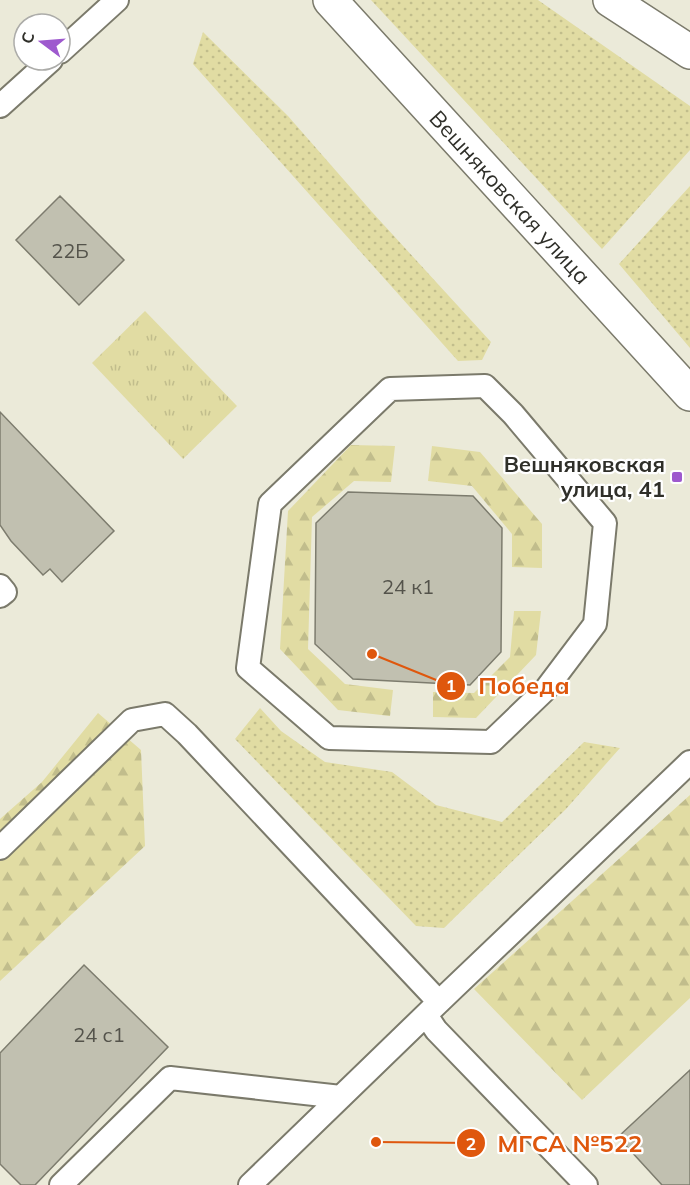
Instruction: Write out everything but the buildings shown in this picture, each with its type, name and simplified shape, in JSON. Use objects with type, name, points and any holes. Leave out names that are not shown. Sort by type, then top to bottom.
[{"type":"street","name":"Вешняковская улица","points":[[330,0],[690,394]]},
{"type":"street","points":[[610,0],[690,52]]},
{"type":"lane","points":[[72,40],[117,0]]},
{"type":"lane","points":[[0,106],[38,72]]},
{"type":"lane","points":[[485,386],[513,414],[605,524],[595,624],[546,689],[491,742],[329,738],[248,668],[270,504],[390,389],[485,386]]},
{"type":"lane","points":[[0,586],[5,591],[0,596]]},
{"type":"lane","points":[[0,848],[132,720],[165,714],[187,734],[432,1009],[436,1030],[586,1185]]},
{"type":"lane","points":[[250,1185],[690,762]]},
{"type":"lane","points":[[61,1185],[170,1078],[341,1097]]},
{"type":"green space","points":[[371,0],[538,0],[690,106],[690,150],[602,249]]},
{"type":"green space","points":[[203,32],[288,116],[491,342],[482,360],[458,361],[193,64]]},
{"type":"green space","points":[[690,186],[690,348],[619,264]]},
{"type":"green space","points":[[145,311],[237,406],[183,459],[92,363]]},
{"type":"green space","points":[[351,445],[395,446],[391,482],[354,481],[312,517],[308,649],[345,684],[393,690],[390,716],[338,710],[280,649],[288,511]]},
{"type":"green space","points":[[432,446],[480,452],[542,524],[542,568],[512,567],[512,534],[472,486],[428,481]]},
{"type":"green space","points":[[514,611],[541,611],[536,655],[476,718],[433,717],[433,692],[474,693],[510,657]]},
{"type":"green space","points":[[260,708],[281,731],[325,762],[392,772],[436,805],[502,822],[584,742],[620,748],[566,809],[444,928],[416,926],[235,739]]},
{"type":"green space","points":[[98,713],[141,750],[145,846],[0,981],[0,819],[42,782]]},
{"type":"green space","points":[[690,795],[690,998],[582,1100],[474,989]]},
{"type":"place","name":"Вешняковская улица, 41","points":[[677,477]]},
{"type":"place","name":"Победа","points":[[372,654]]},
{"type":"place","name":"МГСА №522","points":[[376,1142]]}]
